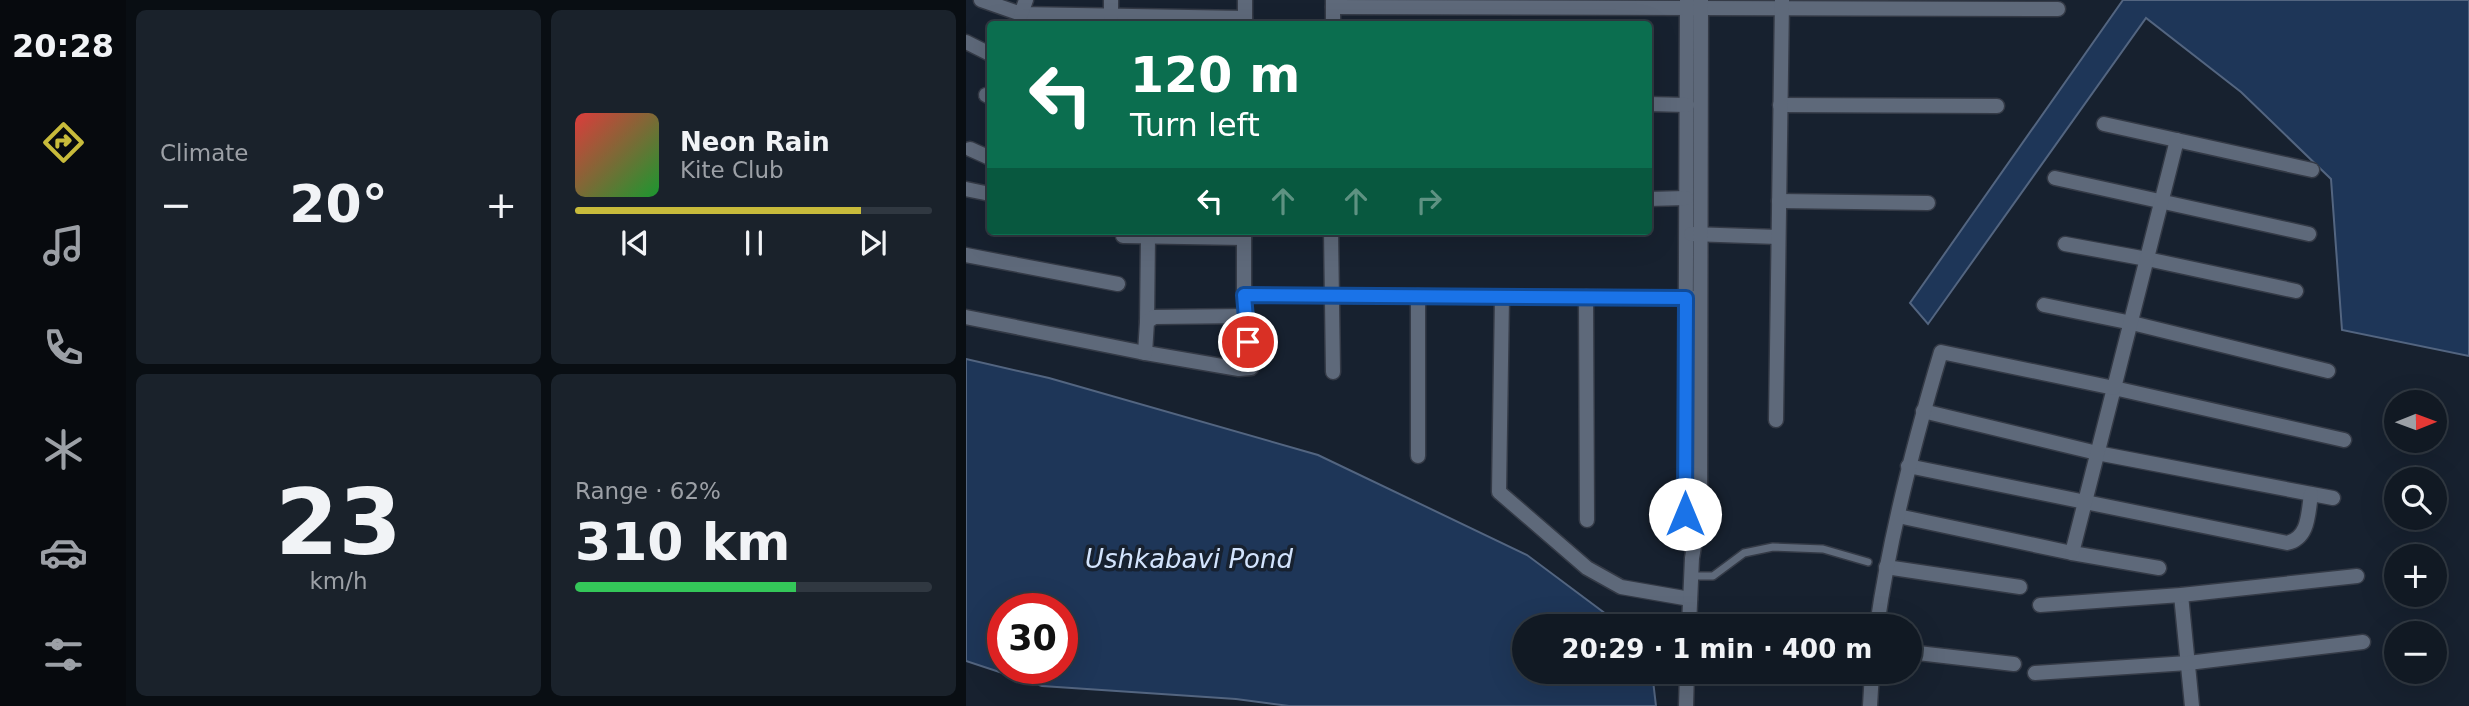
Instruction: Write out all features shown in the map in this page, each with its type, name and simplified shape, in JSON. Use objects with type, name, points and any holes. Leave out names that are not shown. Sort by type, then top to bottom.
[{"type":"street","points":[[981,0],[1141,21],[1245,21],[1245,0]]},
{"type":"street","points":[[1111,0],[1111,17]]},
{"type":"street","points":[[1333,4],[1782,4],[2059,9]]},
{"type":"street","points":[[1693,234],[1686,198],[1687,105],[1694,4]]},
{"type":"street","points":[[1689,614],[1692,558],[1685,514],[1693,298],[1694,4]]},
{"type":"street","points":[[1776,420],[1782,4]]},
{"type":"street","points":[[966,42],[987,52]]},
{"type":"street","points":[[1652,104],[1687,105]]},
{"type":"street","points":[[1780,105],[1997,106]]},
{"type":"street","points":[[2104,124],[2312,170]]},
{"type":"street","points":[[2072,553],[2177,140]]},
{"type":"street","points":[[970,149],[987,157]]},
{"type":"street","points":[[2055,178],[2309,234]]},
{"type":"street","points":[[966,189],[987,193]]},
{"type":"street","points":[[1652,198],[1686,198]]},
{"type":"street","points":[[1779,201],[1928,203]]},
{"type":"street","points":[[1693,234],[1778,237]]},
{"type":"street","points":[[1123,236],[1196,235]]},
{"type":"street","points":[[966,317],[1145,353],[1238,369],[1251,368],[1244,295],[1244,235]]},
{"type":"street","points":[[1331,235],[1333,372]]},
{"type":"street","points":[[1145,353],[1149,236]]},
{"type":"street","points":[[2065,244],[2296,291]]},
{"type":"street","points":[[966,255],[1118,284]]},
{"type":"street","points":[[1244,295],[1693,298]]},
{"type":"street","points":[[1418,296],[1418,456]]},
{"type":"street","points":[[1502,297],[1499,492],[1587,568],[1621,587],[1690,599]]},
{"type":"street","points":[[1586,297],[1587,520]]},
{"type":"street","points":[[2043,305],[2132,323],[2328,371]]},
{"type":"street","points":[[1147,322],[1154,317],[1246,316]]},
{"type":"street","points":[[1879,614],[1886,567],[1908,467],[1941,352],[2344,440]]},
{"type":"street","points":[[1923,411],[2097,453],[2333,498]]},
{"type":"street","points":[[1908,467],[2287,543],[2297,541],[2302,535],[2311,494]]},
{"type":"street","points":[[1898,516],[2072,553],[2158,568]]},
{"type":"street","points":[[1886,567],[2020,587]]},
{"type":"street","points":[[2040,605],[2181,595],[2357,576]]},
{"type":"street","points":[[2181,595],[2192,706]]},
{"type":"street","points":[[2035,673],[2188,663],[2363,642]]},
{"type":"street","points":[[1922,653],[2014,664]]},
{"type":"street","points":[[1686,706],[1687,684]]},
{"type":"street","points":[[1870,706],[1871,684]]},
{"type":"lane","points":[[1691,576],[1713,576],[1744,553],[1773,547],[1823,549],[1868,562]]},
{"type":"water","points":[[2123,0],[2469,0],[2469,356],[2342,330],[2331,179],[2241,92],[2146,18],[1928,324],[1910,303]]},
{"type":"water","name":"Ushkabavi Pond","points":[[966,359],[1049,378],[1318,455],[1527,555],[1606,614],[1512,614],[1512,684],[1653,684],[1656,706],[1289,706],[1236,699],[1036,684],[1078,684],[1078,593],[987,593],[987,668],[966,661]]},
{"type":"route","points":[[1248,342],[1244,295],[1686,298],[1685,514]]}]
